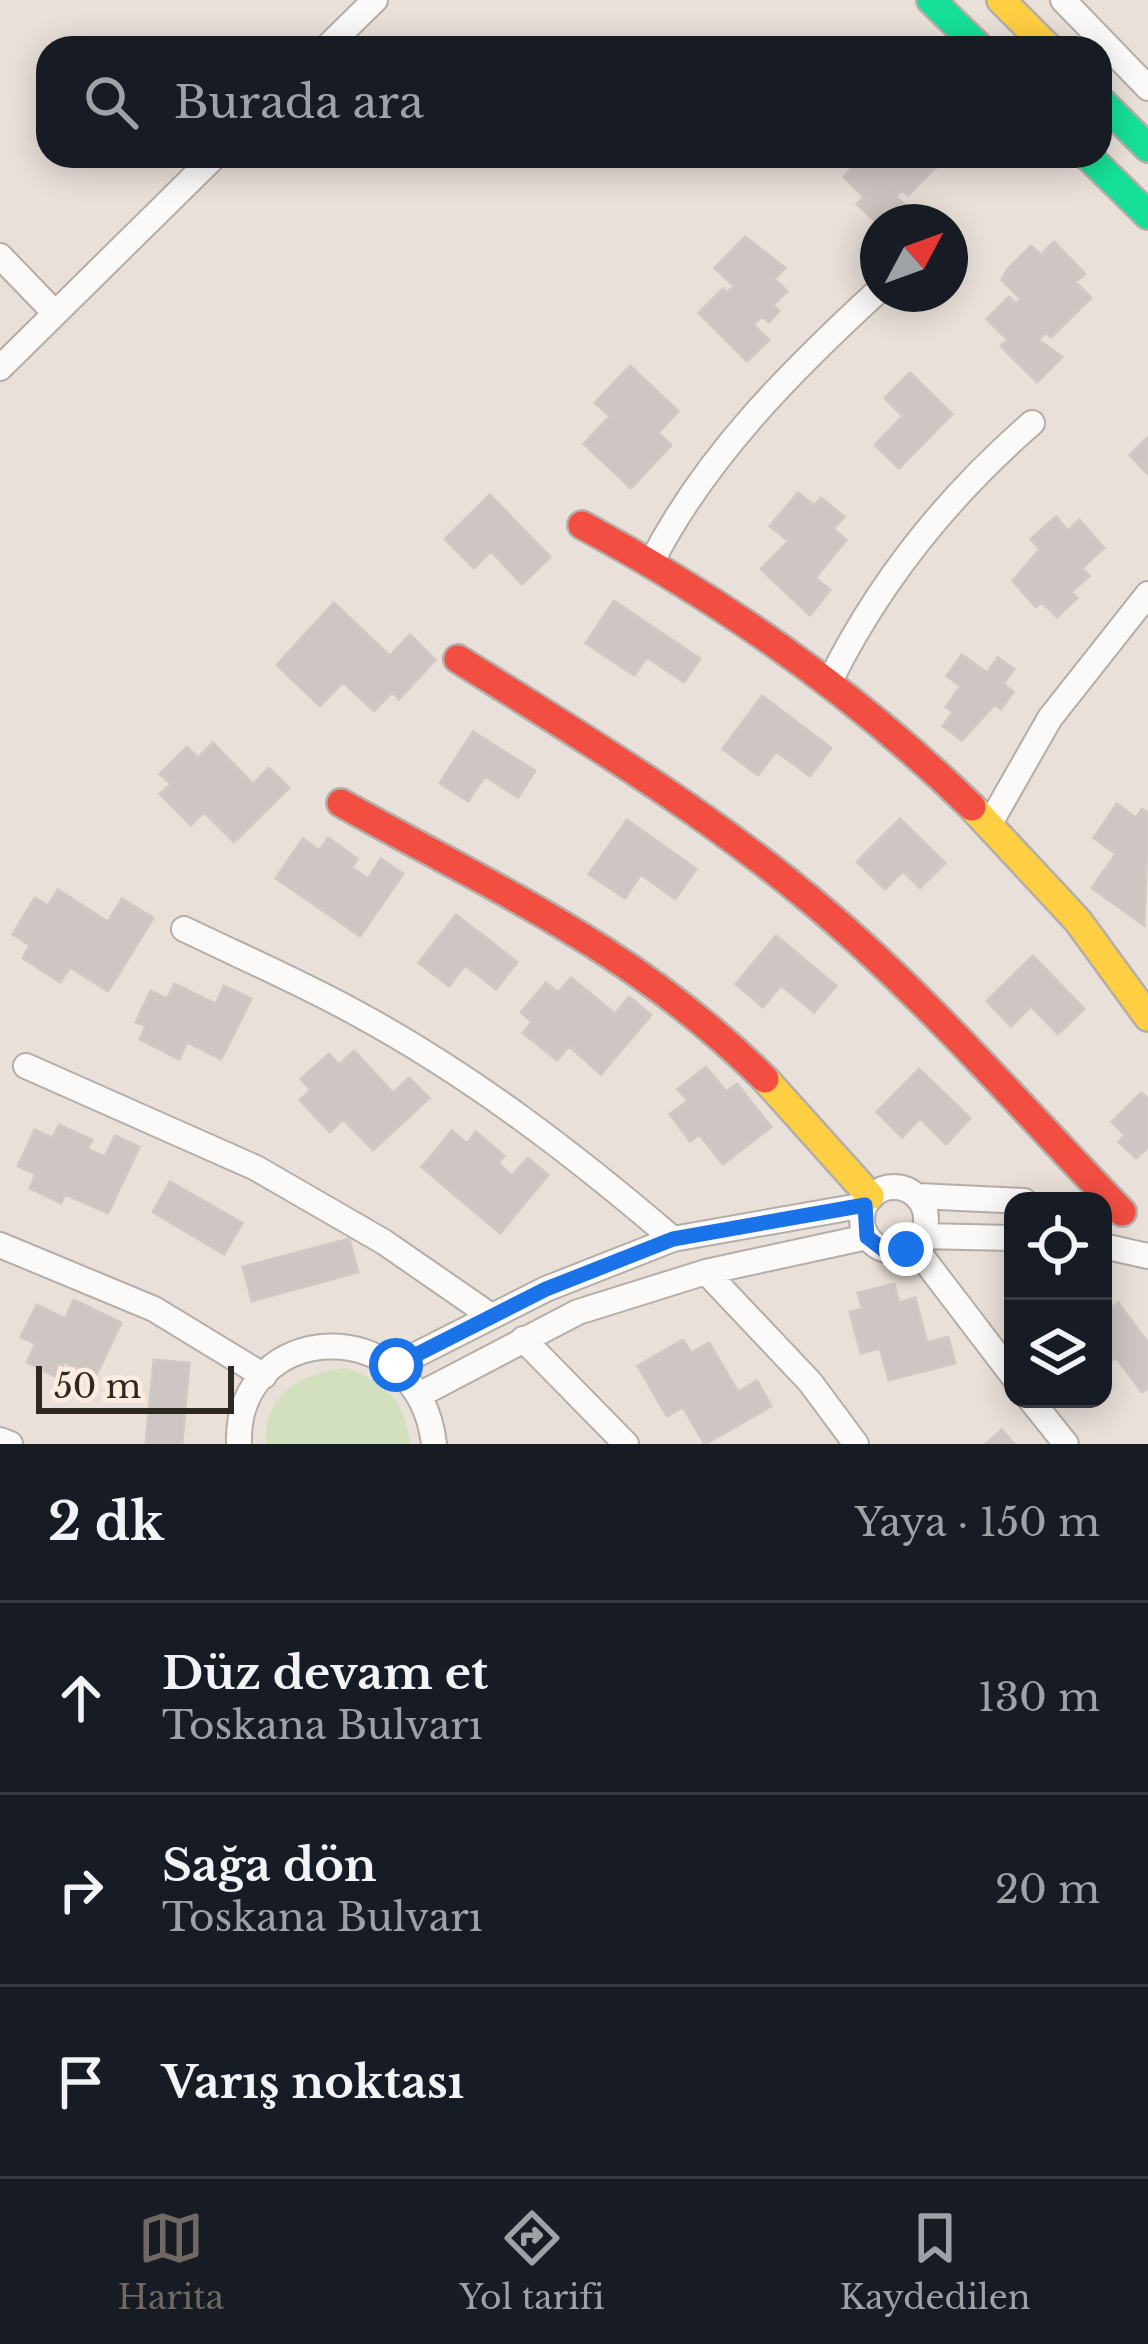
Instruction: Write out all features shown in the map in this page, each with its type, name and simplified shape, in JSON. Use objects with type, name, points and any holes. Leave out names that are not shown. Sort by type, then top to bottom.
[{"type":"street","points":[[338,36],[375,0]]},
{"type":"street","points":[[931,0],[968,36]]},
{"type":"street","points":[[1001,0],[1037,36]]},
{"type":"street","points":[[1063,0],[1098,36]]},
{"type":"street","points":[[1112,51],[1148,88]]},
{"type":"street","points":[[1112,112],[1148,148]]},
{"type":"street","points":[[0,368],[203,168]]},
{"type":"street","points":[[1100,168],[1148,215]]},
{"type":"street","points":[[0,256],[54,312]]},
{"type":"street","points":[[651,562],[676,514],[728,445],[860,309]]},
{"type":"street","points":[[829,683],[854,632],[904,557],[988,460],[1032,423]]},
{"type":"street","points":[[581,525],[651,562],[829,683],[943,778],[1081,925],[1148,1017]]},
{"type":"street","points":[[989,825],[1050,718],[1148,594]]},
{"type":"street","points":[[458,658],[701,815],[828,915],[957,1037],[1124,1213]]},
{"type":"street","points":[[340,803],[542,909],[689,1008],[806,1118],[867,1201],[867,1237]]},
{"type":"street","points":[[184,928],[357,1013],[428,1056],[506,1106],[673,1239]]},
{"type":"street","points":[[26,1066],[256,1168],[384,1242],[490,1316]]},
{"type":"street","points":[[396,1365],[490,1316],[673,1239],[867,1201],[899,1186],[918,1196],[1004,1200]]},
{"type":"street","points":[[917,1241],[927,1216],[918,1196]]},
{"type":"street","points":[[421,1394],[578,1312],[706,1272],[867,1237],[884,1250],[917,1241],[1004,1238]]},
{"type":"street","points":[[917,1241],[1004,1363]]},
{"type":"street","points":[[0,1246],[154,1309],[264,1376]]},
{"type":"street","points":[[1112,1248],[1148,1256]]},
{"type":"street","points":[[706,1272],[810,1382],[856,1444]]},
{"type":"street","points":[[523,1339],[626,1444]]},
{"type":"street","points":[[239,1444],[247,1401],[264,1376],[287,1358],[328,1346],[371,1351],[396,1365],[421,1394],[434,1444]]},
{"type":"street","points":[[1037,1408],[1066,1444]]},
{"type":"street","points":[[0,1440],[10,1444]]},
{"type":"green space","points":[[345,1368],[371,1379],[391,1395],[404,1416],[410,1444],[266,1444],[271,1411],[288,1389],[314,1375]]},
{"type":"building","points":[[853,168],[935,168],[908,195],[902,190],[895,197],[904,204],[860,207],[857,204],[864,197],[844,177]]},
{"type":"building","points":[[745,237],[785,268],[774,279],[787,291],[773,305],[779,311],[769,322],[762,316],[753,325],[769,340],[747,361],[699,313],[723,289],[727,293],[734,286],[715,268]]},
{"type":"building","points":[[1054,242],[1085,274],[1075,282],[1091,298],[1051,337],[1046,332],[1038,340],[1062,357],[1037,382],[1001,346],[1008,340],[987,319],[1009,297],[1016,304],[1021,299],[1002,280],[1007,270],[1031,246],[1041,255]]},
{"type":"building","points":[[630,366],[678,411],[658,433],[671,445],[631,488],[584,444],[610,416],[595,403]]},
{"type":"building","points":[[910,373],[952,414],[899,468],[875,445],[903,416],[885,398]]},
{"type":"building","points":[[1148,437],[1148,474],[1130,455]]},
{"type":"building","points":[[798,493],[814,506],[821,498],[844,517],[833,529],[846,540],[815,578],[830,590],[810,615],[761,569],[789,541],[770,526]]},
{"type":"building","points":[[490,495],[550,557],[522,584],[491,551],[474,568],[445,539]]},
{"type":"building","points":[[1056,517],[1068,531],[1079,520],[1104,548],[1082,568],[1089,576],[1071,592],[1077,598],[1057,617],[1042,602],[1036,607],[1013,581],[1040,549],[1031,539]]},
{"type":"building","points":[[614,601],[700,659],[684,682],[647,657],[634,675],[586,643]]},
{"type":"building","points":[[334,603],[390,656],[410,635],[435,660],[399,699],[392,692],[374,711],[343,682],[320,706],[277,665]]},
{"type":"building","points":[[962,655],[987,673],[998,658],[1014,669],[1003,684],[1013,692],[1001,709],[995,704],[962,740],[943,726],[953,712],[946,707],[961,686],[947,676]]},
{"type":"building","points":[[762,696],[831,748],[810,776],[776,751],[758,775],[723,749]]},
{"type":"building","points":[[473,732],[535,771],[518,797],[485,776],[468,801],[440,783]]},
{"type":"building","points":[[213,743],[253,784],[269,768],[289,788],[234,842],[204,812],[191,825],[160,794],[171,784],[160,774],[187,747],[198,758]]},
{"type":"building","points":[[1117,804],[1136,818],[1142,809],[1148,813],[1144,925],[1092,888],[1116,854],[1094,838]]},
{"type":"building","points":[[900,819],[945,863],[920,888],[903,871],[885,889],[857,862]]},
{"type":"building","points":[[627,820],[696,869],[675,899],[641,874],[625,898],[589,874]]},
{"type":"building","points":[[328,838],[357,859],[352,868],[368,879],[381,859],[403,874],[360,936],[276,878],[303,839],[319,851]]},
{"type":"building","points":[[58,890],[108,922],[122,899],[153,918],[108,991],[70,967],[60,982],[23,958],[30,945],[13,934],[35,898],[48,906]]},
{"type":"building","points":[[456,915],[517,962],[496,989],[465,965],[449,986],[419,963]]},
{"type":"building","points":[[776,936],[836,986],[814,1012],[781,985],[763,1007],[736,984]]},
{"type":"building","points":[[1033,956],[1084,1009],[1058,1034],[1031,1006],[1011,1026],[987,1001]]},
{"type":"building","points":[[571,978],[615,1014],[629,997],[651,1015],[601,1074],[569,1046],[557,1060],[523,1033],[532,1022],[521,1012],[546,983],[558,993]]},
{"type":"building","points":[[175,984],[216,1004],[224,986],[251,999],[221,1059],[187,1042],[179,1059],[140,1039],[146,1026],[136,1022],[151,991],[167,999]]},
{"type":"building","points":[[354,1051],[393,1093],[409,1078],[429,1098],[373,1150],[343,1119],[330,1132],[300,1100],[311,1090],[301,1079],[329,1054],[339,1065]]},
{"type":"building","points":[[706,1067],[726,1092],[737,1084],[771,1127],[723,1164],[699,1134],[690,1141],[670,1114],[688,1101],[678,1089]]},
{"type":"building","points":[[919,1069],[970,1118],[946,1144],[920,1118],[902,1137],[877,1112]]},
{"type":"building","points":[[1141,1093],[1148,1099],[1148,1147],[1136,1158],[1119,1142],[1125,1135],[1112,1122]]},
{"type":"building","points":[[59,1125],[92,1140],[87,1149],[105,1157],[115,1136],[139,1147],[108,1213],[65,1194],[61,1203],[30,1188],[36,1174],[18,1166],[35,1130],[53,1138]]},
{"type":"building","points":[[452,1131],[467,1144],[476,1132],[504,1156],[498,1163],[512,1176],[528,1158],[548,1175],[500,1233],[422,1167]]},
{"type":"building","points":[[170,1182],[242,1223],[224,1254],[153,1212]]},
{"type":"building","points":[[349,1239],[358,1272],[252,1301],[243,1267]]},
{"type":"building","points":[[894,1284],[899,1303],[915,1298],[927,1343],[948,1337],[955,1363],[889,1380],[880,1348],[861,1353],[850,1312],[863,1309],[858,1293]]},
{"type":"building","points":[[74,1300],[121,1323],[95,1377],[64,1362],[57,1377],[27,1362],[36,1344],[21,1337],[37,1305],[65,1319]]},
{"type":"building","points":[[1118,1303],[1148,1343],[1148,1388],[1142,1392],[1116,1357],[1112,1360],[1112,1307]]},
{"type":"building","points":[[683,1340],[691,1353],[709,1343],[738,1392],[757,1381],[771,1406],[705,1444],[683,1407],[667,1416],[638,1366]]},
{"type":"building","points":[[154,1360],[189,1363],[182,1444],[146,1444]]},
{"type":"building","points":[[1002,1430],[1014,1444],[986,1444]]},
{"type":"traffic: fast","points":[[931,0],[968,36]]},
{"type":"traffic: fast","points":[[1112,112],[1148,148]]},
{"type":"traffic: fast","points":[[1100,168],[1148,215]]},
{"type":"traffic: slow","points":[[1001,0],[1037,36]]},
{"type":"traffic: slow","points":[[972,807],[1078,921],[1148,1017]]},
{"type":"traffic: slow","points":[[765,1079],[870,1196]]},
{"type":"traffic: jam","points":[[582,525],[787,652],[882,726],[972,807]]},
{"type":"traffic: jam","points":[[458,659],[693,811],[783,877],[941,1021],[1122,1212]]},
{"type":"traffic: jam","points":[[341,803],[615,958],[716,1034],[765,1079]]},
{"type":"route","points":[[396,1365],[546,1289],[673,1239],[796,1213],[865,1205],[862,1227],[867,1237],[884,1250],[906,1249]]}]
